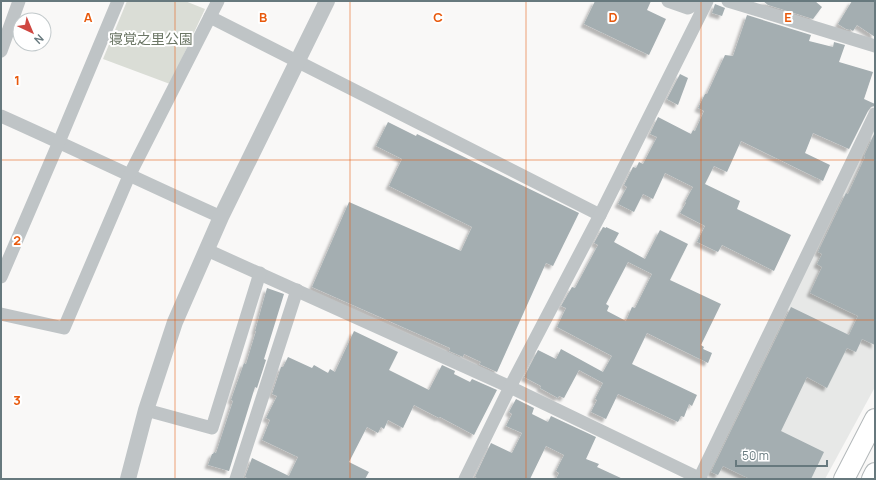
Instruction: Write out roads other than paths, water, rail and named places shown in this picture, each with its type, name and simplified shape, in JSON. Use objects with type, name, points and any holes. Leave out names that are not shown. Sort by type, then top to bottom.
[{"type":"main road","points":[[844,479],[875,419]]},
{"type":"main road","points":[[872,479],[875,473]]},
{"type":"street","points":[[1,51],[19,1]]},
{"type":"street","points":[[1,277],[118,1]]},
{"type":"street","points":[[1,314],[64,328],[129,176],[218,1]]},
{"type":"street","points":[[128,479],[146,410],[175,322],[221,217],[299,61],[327,1]]},
{"type":"street","points":[[668,1],[688,8],[701,1]]},
{"type":"street","points":[[465,479],[510,387],[600,215],[708,1]]},
{"type":"street","points":[[728,1],[875,46]]},
{"type":"street","points":[[210,17],[600,215]]},
{"type":"street","points":[[207,250],[510,387],[700,479],[875,114]]},
{"type":"street","points":[[1,116],[221,217]]},
{"type":"street","points":[[146,410],[212,428],[260,274]]},
{"type":"street","points":[[236,479],[296,290]]},
{"type":"park label","name":"寝覚之里公園","points":[[151,38]]}]
